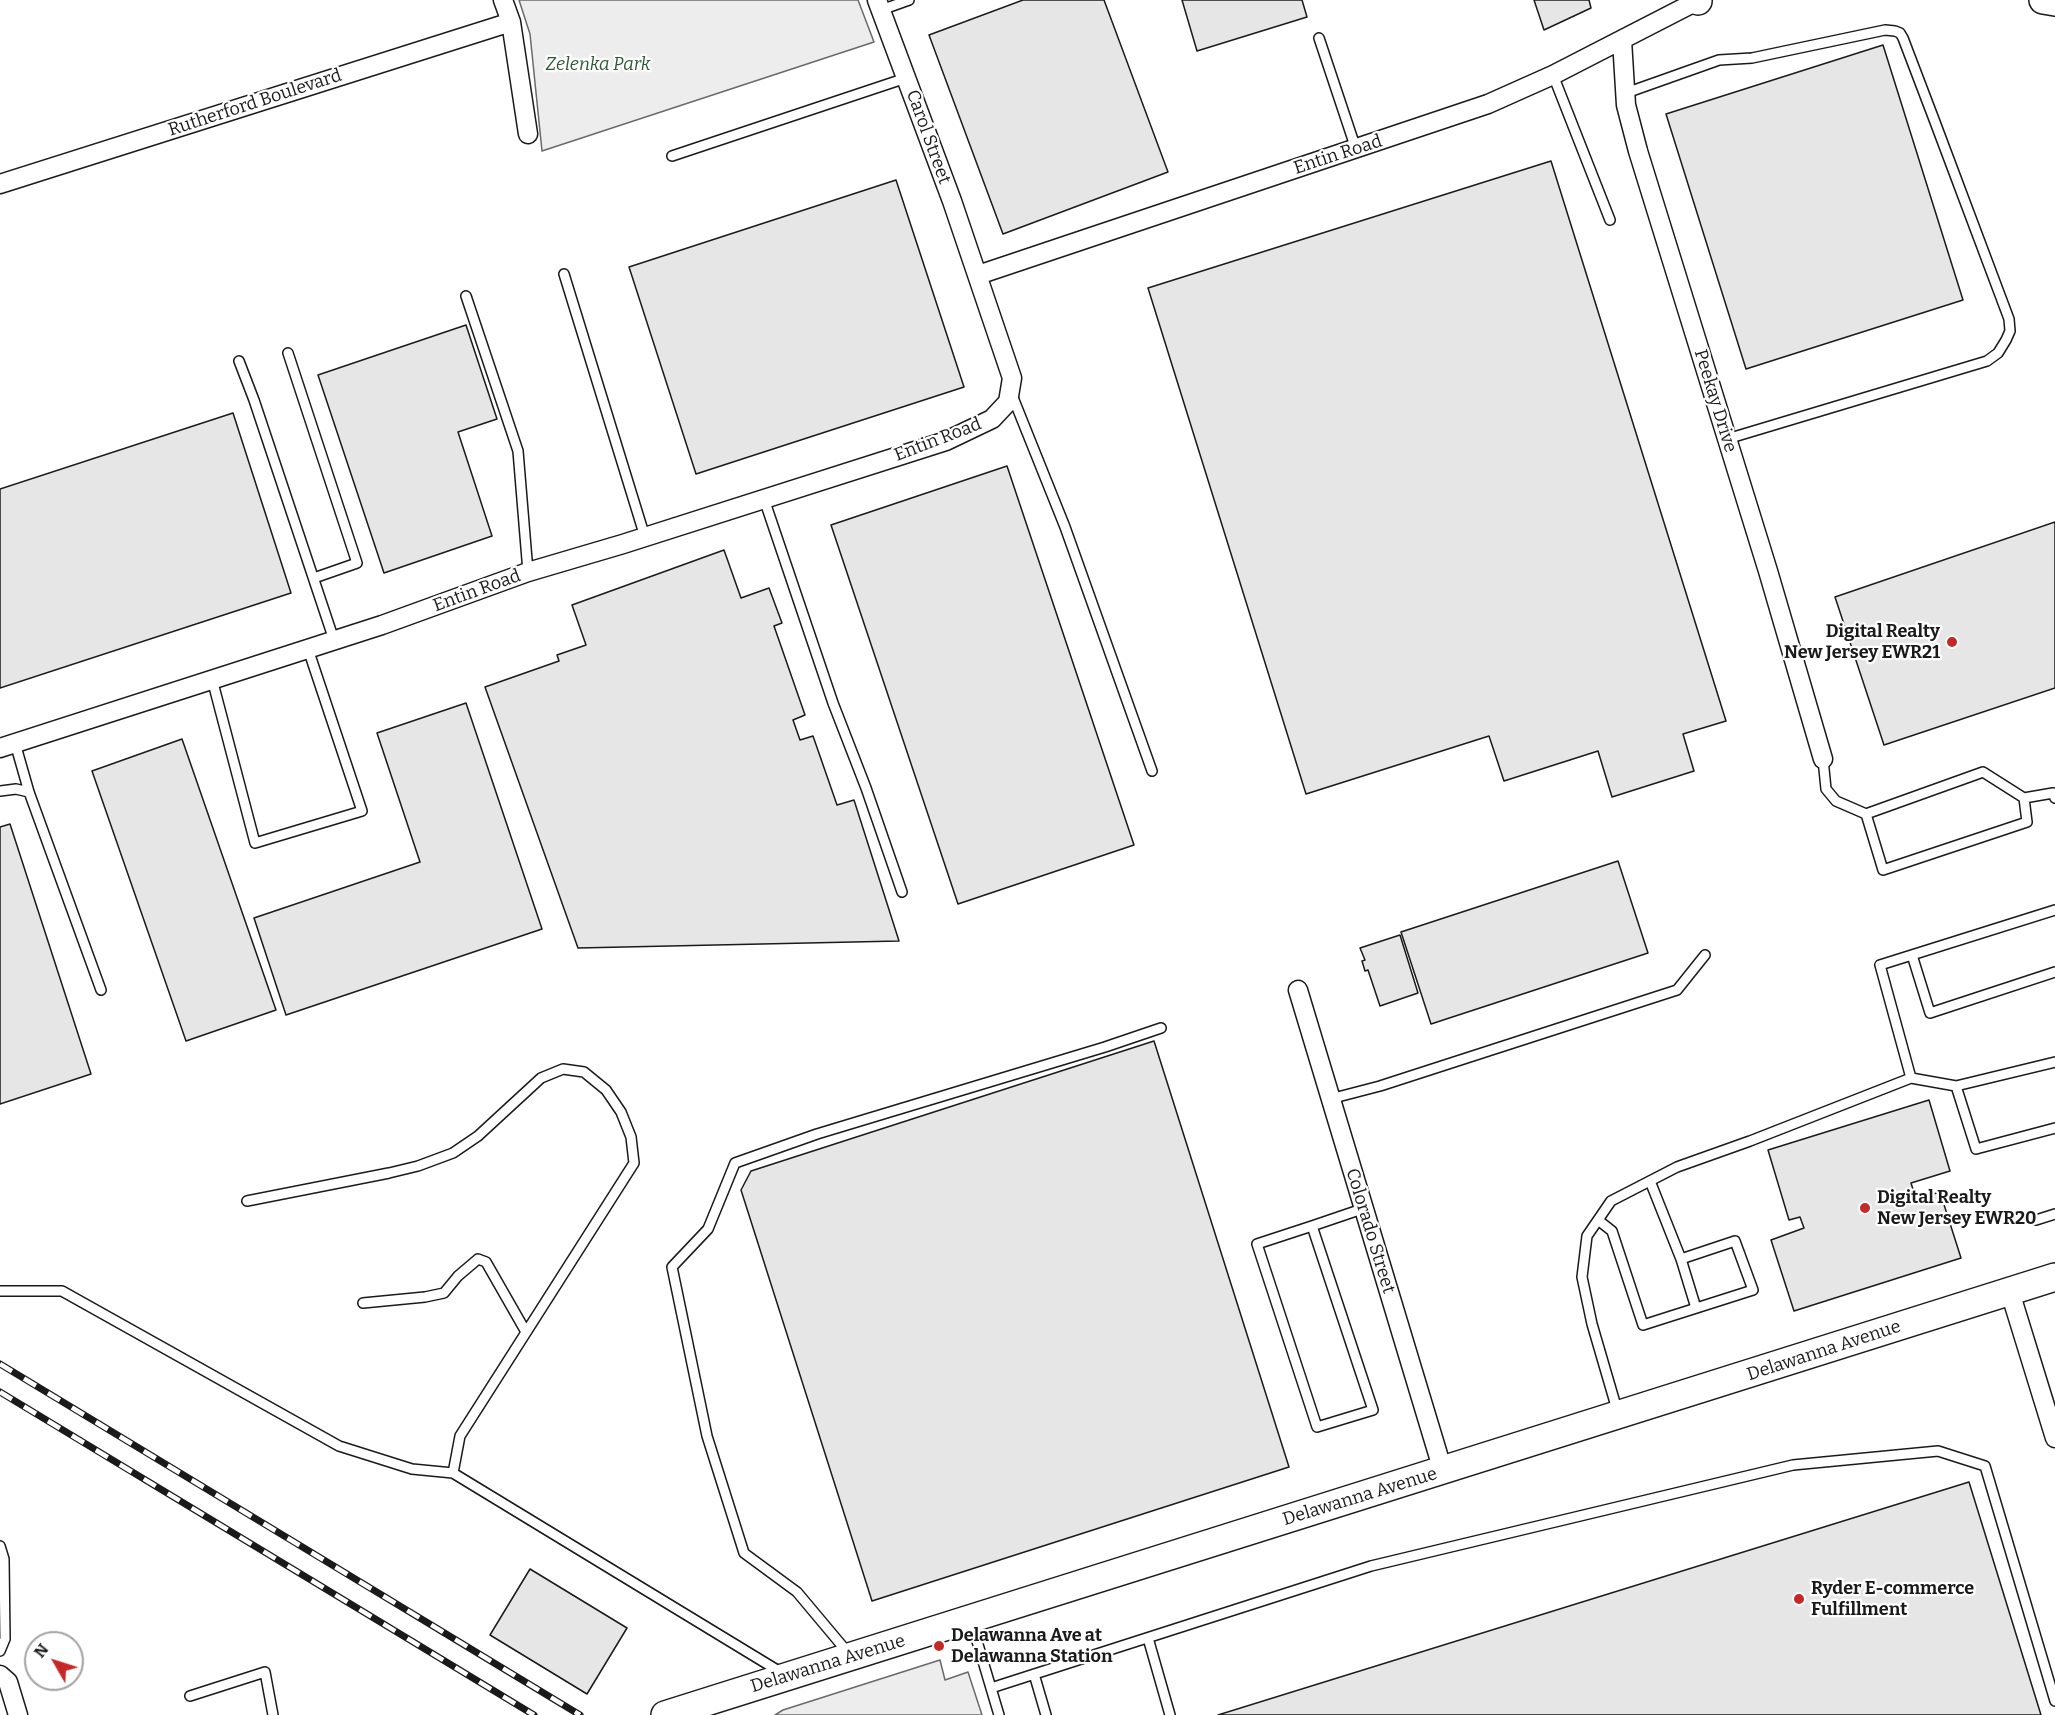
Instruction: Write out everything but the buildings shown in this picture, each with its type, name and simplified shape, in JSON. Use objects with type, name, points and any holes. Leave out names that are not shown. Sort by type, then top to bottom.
[{"type":"street","points":[[503,0],[511,22],[528,134]]},
{"type":"street","name":"Entin Road","points":[[978,275],[1488,105],[1553,75],[1699,0]]},
{"type":"street","points":[[2043,0],[2055,2]]},
{"type":"street","name":"Carol Street","points":[[879,5],[978,275]]},
{"type":"street","name":"Rutherford Boulevard","points":[[0,184],[511,22]]},
{"type":"street","name":"Peekay Drive","points":[[1622,40],[1626,105],[1638,150],[1768,571],[1823,759]]},
{"type":"street","points":[[978,275],[1012,378],[1010,390]]},
{"type":"street","name":"Entin Road","points":[[7,746],[308,649],[528,572],[946,441],[992,419],[1008,402],[1010,390]]},
{"type":"street","name":"Colorado Street","points":[[1298,990],[1362,1209],[1443,1471]]},
{"type":"street","name":"Delawanna Avenue","points":[[665,1715],[2055,1278]]},
{"type":"street","points":[[2010,1292],[2055,1438]]},
{"type":"street","points":[[0,1675],[8,1683],[18,1715]]},
{"type":"lane","points":[[879,5],[909,0]]},
{"type":"lane","points":[[1626,93],[1719,60],[1752,58],[1886,30],[1900,33],[2009,319],[2010,331],[2006,340],[1998,353],[1987,361],[1727,439]]},
{"type":"lane","points":[[1319,38],[1356,149]]},
{"type":"lane","points":[[1553,75],[1610,220]]},
{"type":"lane","points":[[672,156],[906,78]]},
{"type":"lane","points":[[564,274],[645,537]]},
{"type":"lane","points":[[466,296],[518,451],[528,572]]},
{"type":"lane","points":[[288,353],[357,563],[314,578]]},
{"type":"lane","points":[[239,361],[334,640]]},
{"type":"lane","points":[[1010,390],[1065,527],[1152,771]]},
{"type":"lane","points":[[764,499],[833,703],[866,788],[902,892]]},
{"type":"lane","points":[[212,679],[255,843],[362,811],[308,649]]},
{"type":"lane","points":[[7,746],[29,792],[101,990]]},
{"type":"lane","points":[[1823,759],[1826,789],[1836,801],[1866,814],[1983,772],[2024,798],[2053,792],[2055,798]]},
{"type":"lane","points":[[0,790],[16,789],[29,792]]},
{"type":"lane","points":[[1866,814],[1883,870],[2027,822],[2024,798]]},
{"type":"lane","points":[[1911,1078],[1880,965],[2055,910]]},
{"type":"lane","points":[[1330,1099],[1380,1086],[1677,990],[1705,955]]},
{"type":"lane","points":[[1912,955],[1930,1013],[2055,972]]},
{"type":"lane","points":[[851,1656],[797,1592],[744,1553],[707,1436],[672,1267],[708,1229],[735,1163],[817,1134],[1161,1028]]},
{"type":"lane","points":[[1619,1415],[1592,1324],[1582,1277],[1587,1236],[1611,1201],[1677,1167],[1911,1078],[1956,1086],[2055,1062]]},
{"type":"lane","points":[[247,1201],[389,1173],[418,1166],[453,1153],[478,1136],[541,1078],[563,1069],[584,1072],[606,1090],[621,1112],[631,1137],[634,1163],[460,1436],[453,1473]]},
{"type":"lane","points":[[1956,1086],[1976,1149],[2055,1128]]},
{"type":"lane","points":[[1650,1181],[1681,1259],[1696,1308]]},
{"type":"lane","points":[[1312,1226],[1373,1410],[1317,1427],[1257,1244],[1362,1209]]},
{"type":"lane","points":[[2036,1220],[2055,1214]]},
{"type":"lane","points":[[1598,1220],[1612,1231],[1643,1325],[1753,1290],[1735,1241],[1681,1259]]},
{"type":"lane","points":[[363,1303],[425,1298],[444,1293],[458,1276],[478,1259],[486,1262],[526,1332]]},
{"type":"lane","points":[[0,1291],[62,1291],[339,1446],[412,1469],[453,1473],[787,1676]]},
{"type":"lane","points":[[991,1688],[1371,1566],[1793,1465],[1938,1450],[1985,1466],[2055,1701]]},
{"type":"lane","points":[[0,1546],[4,1559],[5,1639],[0,1651]]},
{"type":"lane","points":[[971,1619],[999,1715]]},
{"type":"lane","points":[[1148,1638],[1170,1715]]},
{"type":"lane","points":[[190,1695],[265,1672],[273,1715]]},
{"type":"lane","points":[[1034,1674],[1046,1715]]},
{"type":"shaded area","name":"Zelenka Park","points":[[519,0],[858,0],[874,42],[542,151],[530,34]]},
{"type":"shaded area","points":[[940,1660],[945,1680],[968,1672],[982,1715],[775,1715],[783,1710]]},
{"type":"railway","points":[[0,1364],[580,1715]]},
{"type":"railway","points":[[0,1392],[534,1715]]},
{"type":"place","name":"Digital Realty New Jersey EWR21","points":[[1952,642]]},
{"type":"place","name":"Digital Realty New Jersey EWR20","points":[[1865,1208]]},
{"type":"place","name":"Ryder E-commerce Fulfillment","points":[[1799,1599]]},
{"type":"place","name":"Delawanna Ave at Delawanna Station","points":[[939,1646]]}]
